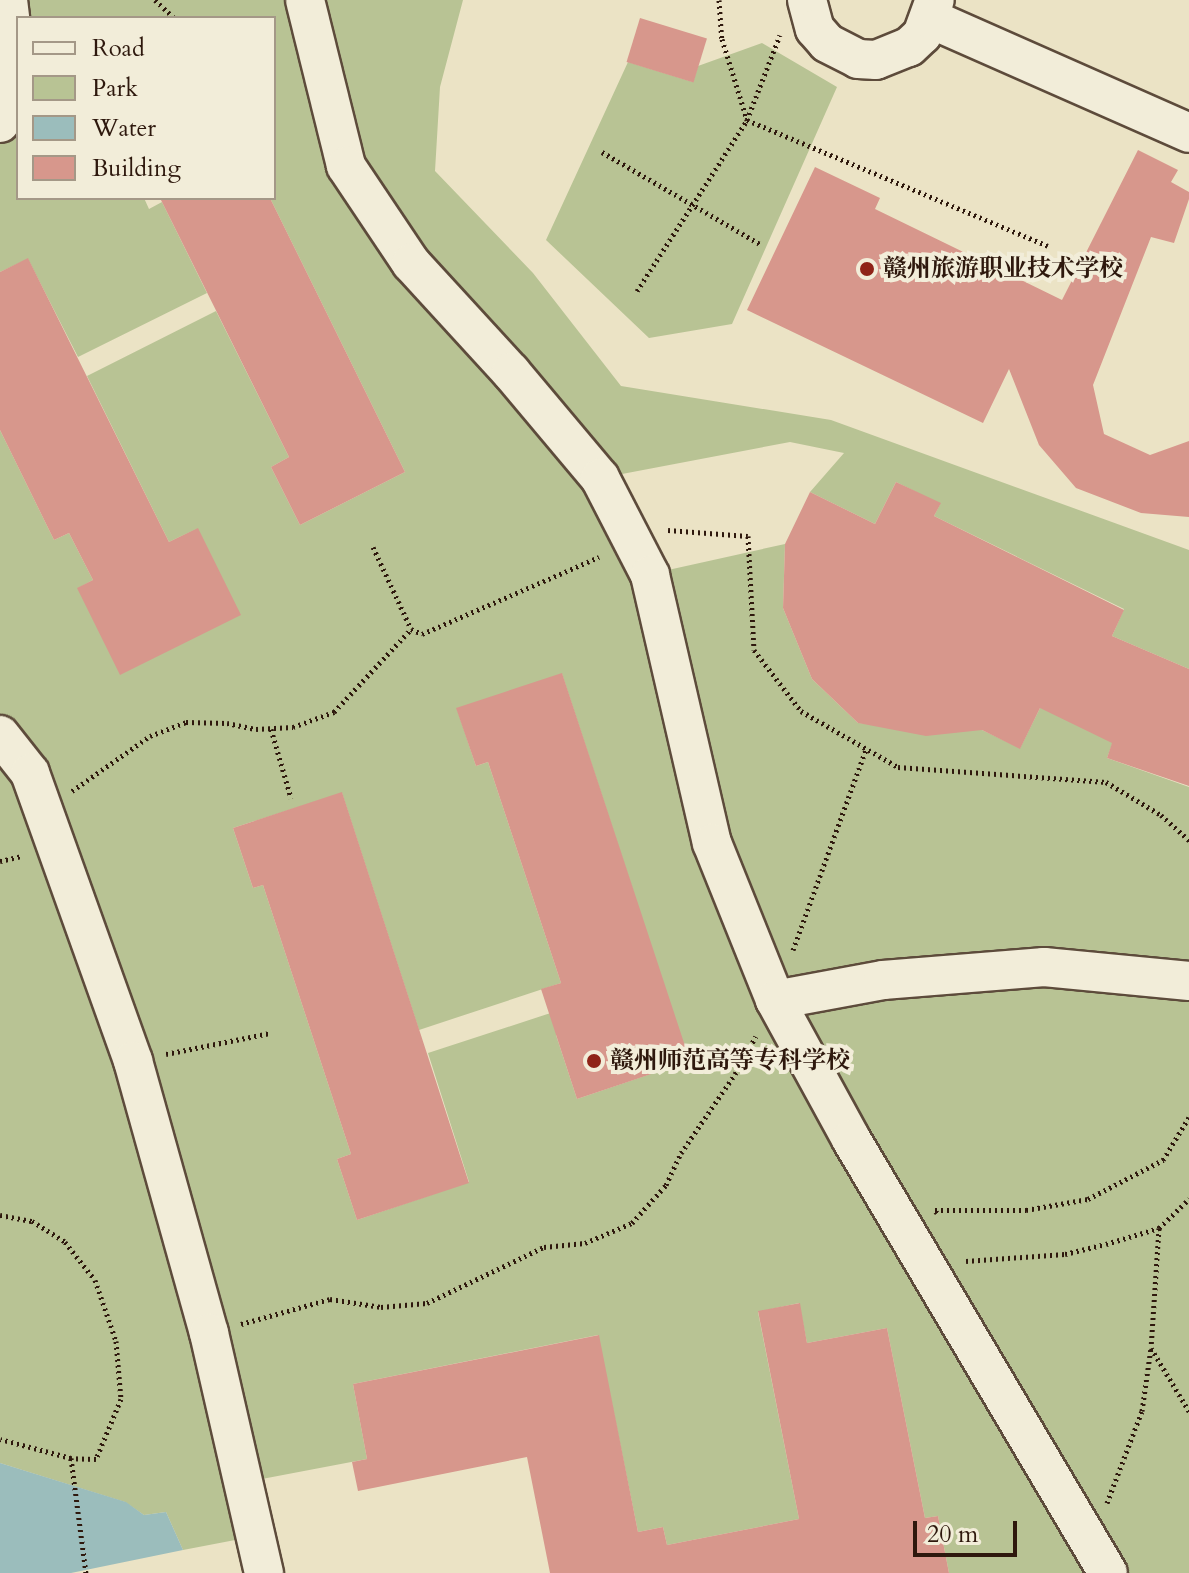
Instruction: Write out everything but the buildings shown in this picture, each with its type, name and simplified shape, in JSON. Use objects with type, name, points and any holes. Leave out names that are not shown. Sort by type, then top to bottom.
[{"type":"street","points":[[0,123],[14,49],[8,0]]},
{"type":"street","points":[[305,0],[346,166],[411,263],[511,372],[600,478],[630,535],[650,575],[712,843],[775,1000],[851,1139],[944,1258],[1101,1560]]},
{"type":"street","points":[[796,12],[827,43],[858,59],[876,60],[909,47],[933,9],[1189,133]]},
{"type":"street","points":[[0,735],[30,773],[133,1061],[209,1333],[264,1573]]},
{"type":"street","points":[[775,1000],[883,980],[1044,967],[1189,981]]},
{"type":"path","points":[[155,0],[172,16]]},
{"type":"path","points":[[719,0],[722,39],[747,120]]},
{"type":"path","points":[[637,291],[747,120],[796,12]]},
{"type":"path","points":[[747,120],[1048,246]]},
{"type":"path","points":[[602,152],[760,244]]},
{"type":"path","points":[[373,547],[411,629],[422,634],[630,535],[748,536],[754,650],[801,711],[898,767],[1106,782],[1161,815],[1189,840]]},
{"type":"path","points":[[44,811],[150,736],[186,722],[271,729],[293,727],[334,712],[411,629]]},
{"type":"path","points":[[271,729],[291,798]]},
{"type":"path","points":[[209,1333],[330,1299],[381,1307],[427,1303],[544,1247],[585,1243],[632,1223],[666,1185],[681,1153],[735,1074],[775,1000],[866,749]]},
{"type":"path","points":[[133,1061],[270,1033]]},
{"type":"path","points":[[943,1223],[935,1210],[1026,1210],[1088,1199],[1163,1160],[1189,1117]]},
{"type":"path","points":[[944,1258],[967,1261],[1065,1254],[1159,1228],[1189,1199]]},
{"type":"path","points":[[0,1215],[32,1221],[65,1242],[95,1280],[116,1341],[121,1399],[96,1459],[71,1458],[0,1439]]},
{"type":"path","points":[[1101,1560],[1118,1467],[1142,1411],[1151,1348],[1159,1228]]},
{"type":"path","points":[[944,1258],[967,1261]]},
{"type":"path","points":[[1151,1348],[1189,1411]]},
{"type":"path","points":[[71,1458],[86,1573]]},
{"type":"green space","name":"赣州师范高等专科学校","points":[[0,0],[463,0],[440,87],[435,171],[533,273],[621,386],[831,420],[1189,550],[1189,669],[1112,636],[1124,609],[934,516],[940,504],[896,482],[875,524],[810,492],[844,453],[790,442],[601,478],[650,574],[785,544],[783,608],[812,679],[858,723],[982,730],[1020,748],[1040,708],[1137,677],[1107,758],[1189,787],[1189,1573],[949,1573],[938,1516],[925,1518],[887,1328],[807,1343],[799,1303],[758,1312],[799,1519],[667,1545],[663,1527],[638,1532],[598,1335],[353,1384],[367,1459],[241,1483],[256,1536],[183,1550],[166,1512],[144,1515],[125,1502],[0,1463],[0,430],[54,540],[69,533],[93,580],[78,588],[198,528],[169,542],[87,376],[216,311],[289,457],[271,467],[300,525],[405,472],[271,200],[276,200],[276,16],[16,16],[16,200],[145,200],[149,209],[162,202],[207,293],[78,357],[28,259],[0,272]],"holes":[[[562,674],[689,1061],[577,1099],[556,1035],[569,1007],[428,1053],[469,1182],[357,1220],[337,1159],[351,1154],[263,885],[253,888],[233,828],[342,793],[419,1030],[561,983],[488,762],[476,766],[457,709]]]},
{"type":"green space","points":[[762,43],[837,87],[732,324],[649,338],[546,240],[628,62],[693,82],[698,66]]},
{"type":"water","points":[[0,1463],[126,1502],[144,1515],[166,1512],[183,1550],[71,1573],[0,1573]]},
{"type":"place","name":"赣州旅游职业技术学校","points":[[867,269]]},
{"type":"place","name":"赣州师范高等专科学校","points":[[594,1061]]}]
